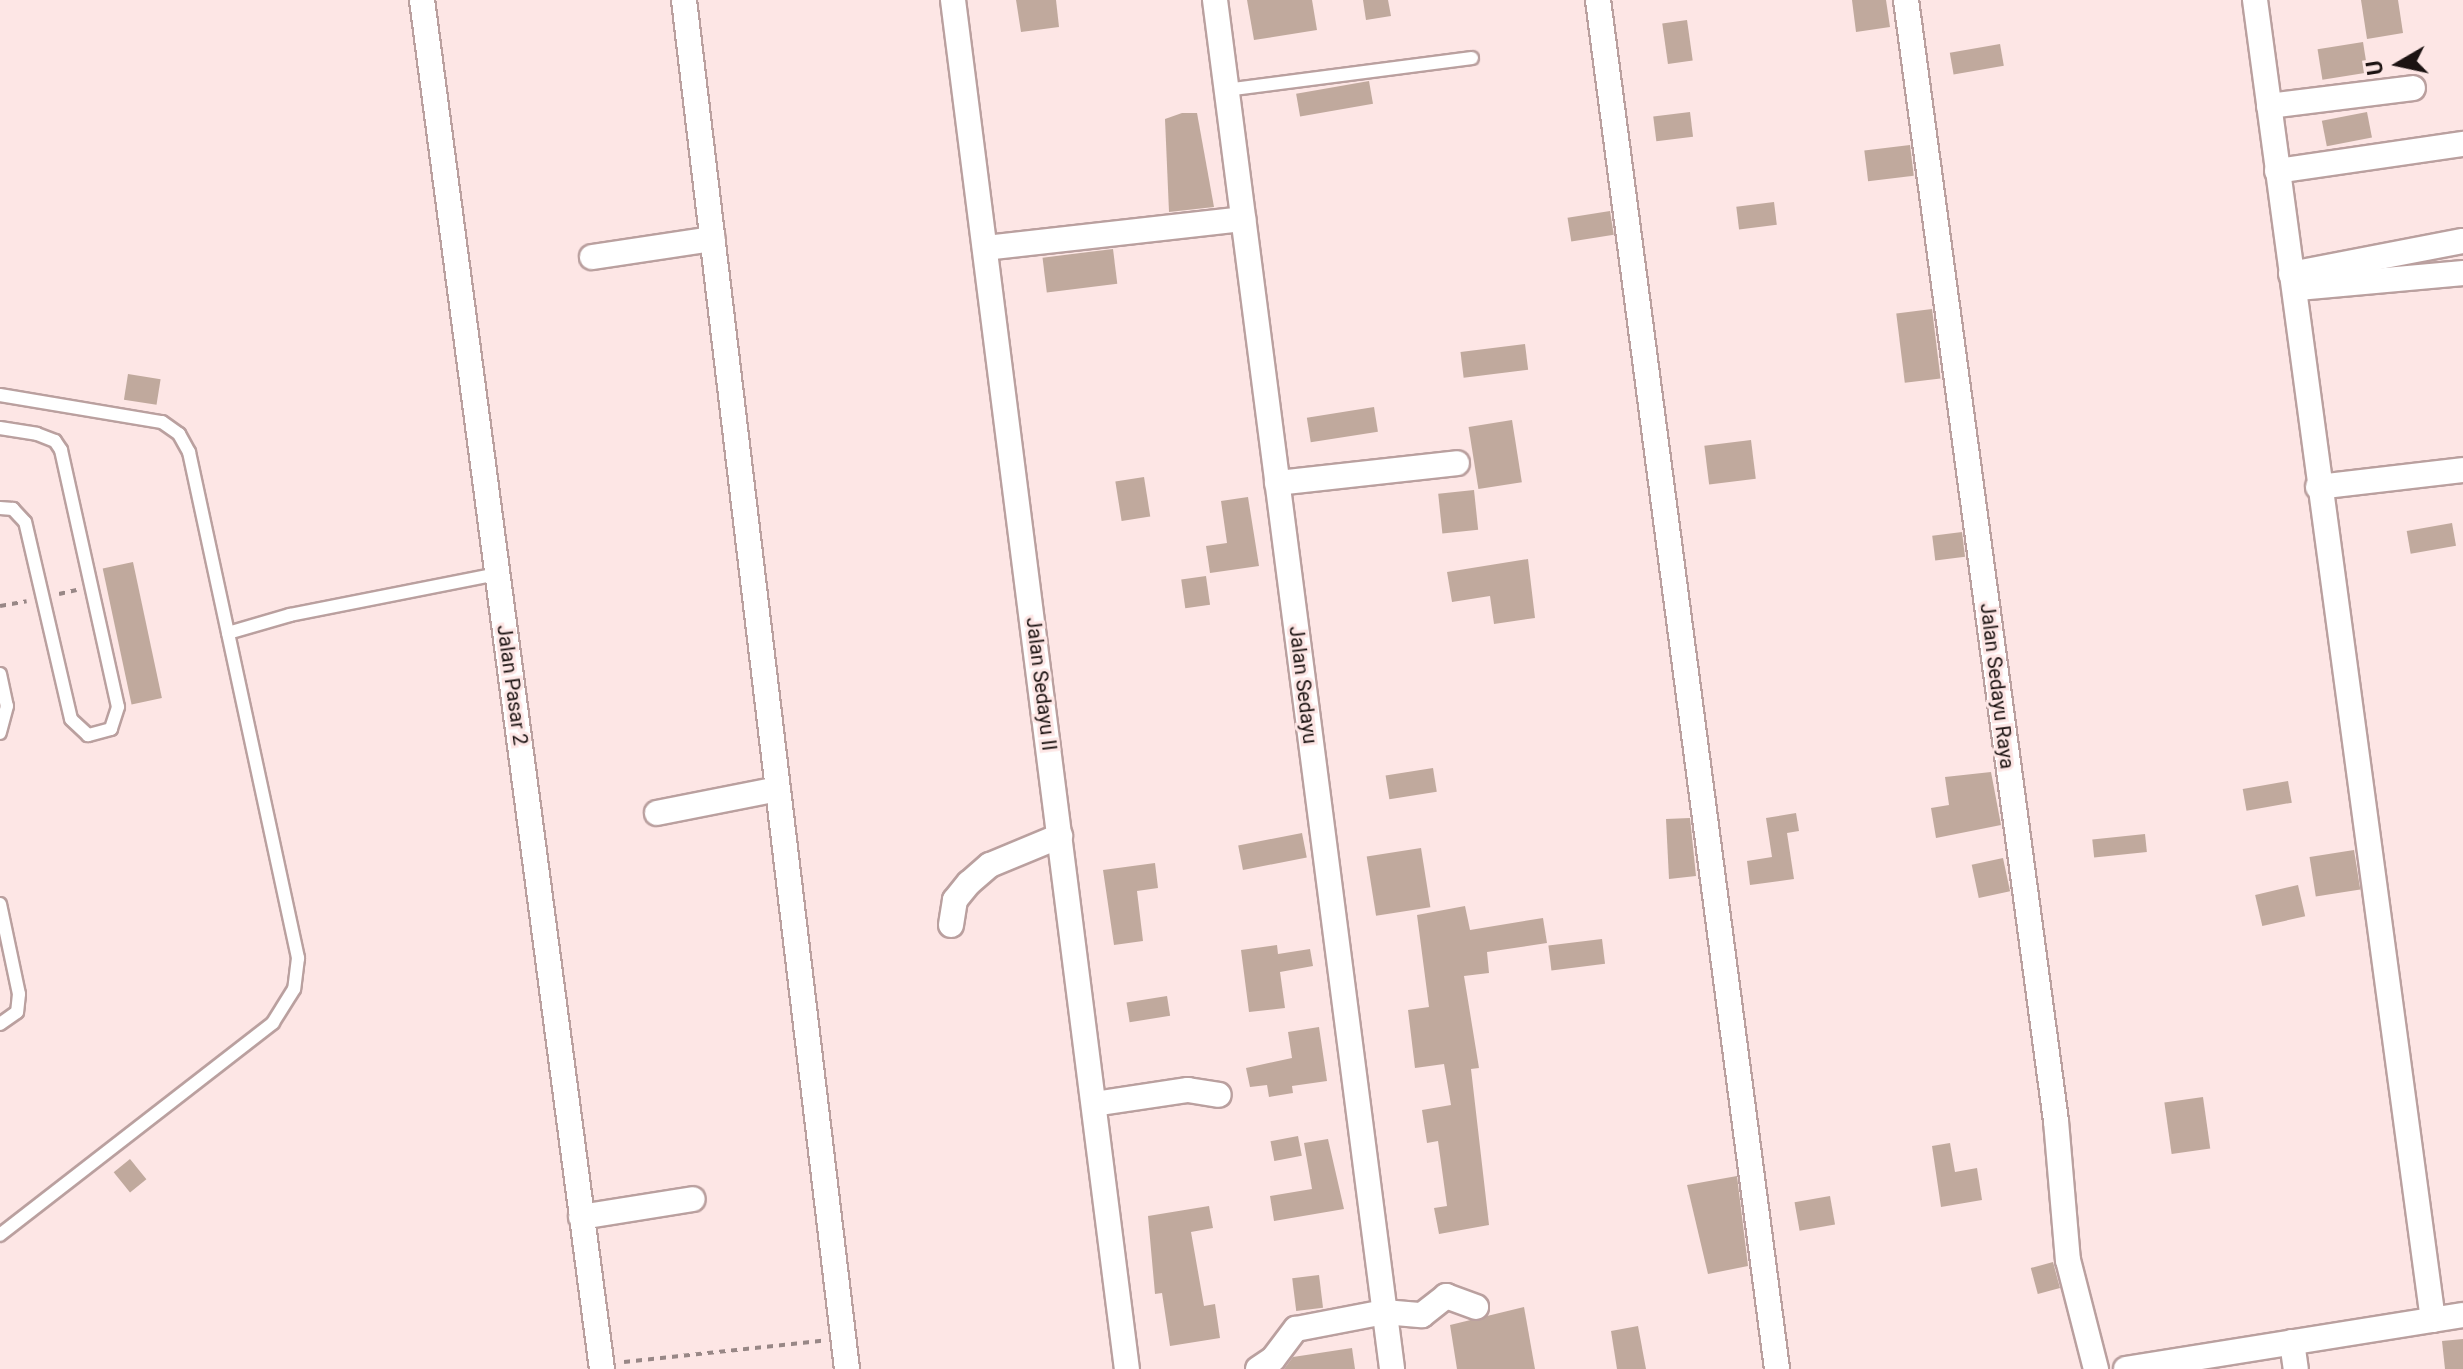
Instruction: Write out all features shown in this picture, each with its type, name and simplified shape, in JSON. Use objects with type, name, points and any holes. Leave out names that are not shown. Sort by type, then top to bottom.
[{"type":"street","name":"Jalan Pasar 2","points":[[422,0],[602,1367]]},
{"type":"street","points":[[684,0],[847,1369]]},
{"type":"street","name":"Jalan Sedayu II","points":[[953,0],[1127,1369]]},
{"type":"street","name":"Jalan Sedayu","points":[[1215,0],[1392,1369]]},
{"type":"street","points":[[1598,0],[1777,1369]]},
{"type":"street","name":"Jalan Sedayu Raya","points":[[1906,0],[2056,1121],[2068,1260],[2096,1369]]},
{"type":"street","points":[[2255,0],[2318,487],[2433,1320]]},
{"type":"street","points":[[2269,106],[2413,88]]},
{"type":"street","points":[[2277,171],[2463,144]]},
{"type":"street","points":[[985,248],[1243,219]]},
{"type":"street","points":[[592,257],[713,239]]},
{"type":"street","points":[[2292,281],[2463,241]]},
{"type":"street","points":[[2292,281],[2463,273]]},
{"type":"street","points":[[1277,483],[1457,463]]},
{"type":"street","points":[[2318,487],[2463,470]]},
{"type":"street","points":[[657,813],[778,789]]},
{"type":"street","points":[[951,925],[955,900],[979,874],[1023,848],[1060,836]]},
{"type":"street","points":[[1094,1104],[1188,1090],[1219,1095]]},
{"type":"street","points":[[581,1217],[693,1199]]},
{"type":"street","points":[[1258,1369],[1273,1359],[1296,1329],[1384,1312],[1422,1315],[1446,1296],[1476,1307]]},
{"type":"street","points":[[2126,1369],[2463,1315]]},
{"type":"street","points":[[2292,1342],[2296,1369]]},
{"type":"lane","points":[[1226,90],[1472,58]]},
{"type":"lane","points":[[0,395],[162,422],[179,434],[189,452],[298,958],[294,989],[273,1023],[0,1235]]},
{"type":"lane","points":[[0,428],[37,434],[55,441],[61,450],[118,707],[111,729],[88,735],[71,719],[25,522],[13,509],[0,508]]},
{"type":"lane","points":[[228,633],[290,615],[497,574]]},
{"type":"lane","points":[[0,674],[7,706],[0,733]]},
{"type":"lane","points":[[0,904],[3,936],[19,994],[17,1012],[0,1024]]},
{"type":"path","points":[[602,1367],[843,1339]]},
{"type":"building","points":[[1016,0],[1056,0],[1059,27],[1021,32]]},
{"type":"building","points":[[1247,0],[1312,0],[1317,30],[1254,40]]},
{"type":"building","points":[[1363,0],[1388,0],[1391,16],[1366,20]]},
{"type":"building","points":[[1852,0],[1886,0],[1890,27],[1856,32]]},
{"type":"building","points":[[2361,0],[2398,0],[2403,33],[2367,39]]},
{"type":"building","points":[[1687,20],[1693,61],[1668,64],[1662,23]]},
{"type":"building","points":[[2363,42],[2368,73],[2322,80],[2318,49]]},
{"type":"building","points":[[2000,44],[2004,66],[1954,75],[1950,53]]},
{"type":"building","points":[[1369,81],[1373,104],[1300,117],[1296,94]]},
{"type":"building","points":[[1690,112],[1693,137],[1656,141],[1653,117]]},
{"type":"building","points":[[2367,112],[2372,138],[2327,146],[2322,121]]},
{"type":"building","points":[[1182,113],[1197,113],[1214,207],[1169,212],[1165,119]]},
{"type":"building","points":[[1910,145],[1914,176],[1868,181],[1864,151]]},
{"type":"building","points":[[1774,202],[1777,225],[1739,229],[1736,207]]},
{"type":"building","points":[[1610,211],[1614,235],[1571,241],[1568,218]]},
{"type":"building","points":[[1113,249],[1117,284],[1047,292],[1043,258]]},
{"type":"building","points":[[1932,309],[1941,378],[1905,383],[1896,313]]},
{"type":"building","points":[[1525,344],[1528,370],[1464,378],[1460,352]]},
{"type":"building","points":[[128,374],[161,379],[157,405],[124,400]]},
{"type":"building","points":[[1374,407],[1378,432],[1311,442],[1307,418]]},
{"type":"building","points":[[1512,420],[1522,482],[1478,489],[1469,427]]},
{"type":"building","points":[[1751,440],[1756,479],[1709,484],[1704,446]]},
{"type":"building","points":[[1144,477],[1150,517],[1122,521],[1115,482]]},
{"type":"building","points":[[1474,490],[1478,530],[1442,534],[1438,494]]},
{"type":"building","points":[[1248,497],[1259,566],[1210,573],[1206,546],[1227,543],[1221,501]]},
{"type":"building","points":[[2452,523],[2456,546],[2411,554],[2407,531]]},
{"type":"building","points":[[1962,532],[1965,557],[1935,560],[1932,536]]},
{"type":"building","points":[[1528,559],[1535,618],[1494,624],[1490,596],[1452,602],[1447,572]]},
{"type":"building","points":[[133,562],[162,698],[132,704],[103,568]]},
{"type":"building","points":[[1206,576],[1210,605],[1185,608],[1181,579]]},
{"type":"building","points":[[1433,768],[1437,792],[1389,799],[1386,776]]},
{"type":"building","points":[[1991,772],[2001,825],[1936,838],[1931,808],[1949,805],[1945,777]]},
{"type":"building","points":[[2288,781],[2292,803],[2247,811],[2243,789]]},
{"type":"building","points":[[1796,813],[1799,831],[1787,833],[1794,879],[1750,885],[1747,861],[1772,857],[1766,818]]},
{"type":"building","points":[[1690,818],[1696,876],[1669,879],[1666,819]]},
{"type":"building","points":[[1302,833],[1307,858],[1243,870],[1238,845]]},
{"type":"building","points":[[2145,834],[2147,852],[2094,857],[2092,840]]},
{"type":"building","points":[[1421,848],[1430,907],[1376,916],[1367,857]]},
{"type":"building","points":[[2354,850],[2360,890],[2316,897],[2310,857]]},
{"type":"building","points":[[2003,858],[2010,891],[1979,898],[1972,865]]},
{"type":"building","points":[[1155,863],[1158,888],[1137,891],[1143,941],[1114,945],[1103,870]]},
{"type":"building","points":[[2298,885],[2305,916],[2262,926],[2255,895]]},
{"type":"building","points":[[1465,906],[1470,930],[1543,918],[1547,943],[1487,952],[1489,973],[1464,976],[1479,1068],[1471,1069],[1489,1225],[1439,1234],[1434,1208],[1447,1206],[1438,1141],[1427,1143],[1422,1110],[1451,1105],[1444,1064],[1415,1068],[1408,1010],[1429,1007],[1417,915]]},
{"type":"building","points":[[1602,939],[1605,964],[1551,970],[1548,946]]},
{"type":"building","points":[[1277,945],[1278,954],[1310,949],[1313,966],[1280,972],[1285,1008],[1249,1012],[1241,950]]},
{"type":"building","points":[[1167,996],[1170,1016],[1130,1022],[1127,1002]]},
{"type":"building","points":[[1319,1027],[1327,1081],[1292,1086],[1293,1093],[1269,1097],[1267,1085],[1250,1087],[1246,1068],[1292,1058],[1288,1032]]},
{"type":"building","points":[[2203,1097],[2210,1148],[2172,1154],[2164,1102]]},
{"type":"building","points":[[1298,1136],[1302,1156],[1274,1161],[1271,1141]]},
{"type":"building","points":[[1328,1139],[1344,1209],[1274,1221],[1270,1196],[1312,1189],[1304,1143]]},
{"type":"building","points":[[1950,1143],[1955,1172],[1977,1168],[1982,1200],[1941,1207],[1932,1146]]},
{"type":"building","points":[[130,1159],[146,1179],[130,1192],[114,1172]]},
{"type":"building","points":[[1737,1176],[1748,1266],[1708,1274],[1687,1185]]},
{"type":"building","points":[[1830,1196],[1835,1225],[1800,1231],[1795,1202]]},
{"type":"building","points":[[1209,1206],[1213,1228],[1191,1232],[1204,1306],[1215,1304],[1220,1338],[1170,1346],[1162,1293],[1155,1294],[1148,1216]]},
{"type":"building","points":[[2053,1262],[2060,1288],[2038,1294],[2031,1268]]},
{"type":"building","points":[[1319,1275],[1323,1308],[1296,1311],[1292,1278]]},
{"type":"building","points":[[1524,1307],[1535,1369],[1457,1369],[1450,1325]]},
{"type":"building","points":[[1638,1326],[1646,1369],[1617,1369],[1611,1331]]},
{"type":"building","points":[[2463,1339],[2463,1369],[2445,1369],[2442,1341]]},
{"type":"building","points":[[1352,1348],[1355,1369],[1284,1369],[1293,1357]]}]
